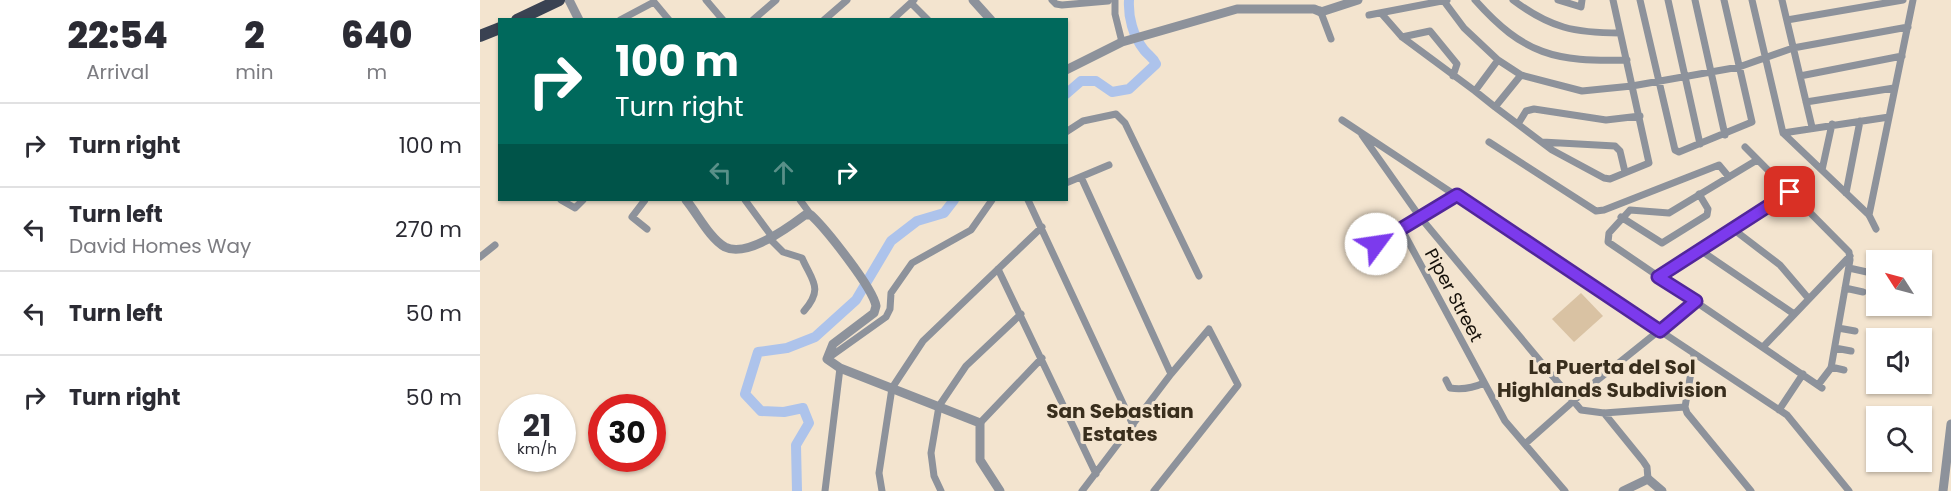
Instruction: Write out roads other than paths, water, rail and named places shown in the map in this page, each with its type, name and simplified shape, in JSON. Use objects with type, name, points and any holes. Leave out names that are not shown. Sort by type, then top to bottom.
[{"type":"highway","points":[[521,18],[559,0]]},
{"type":"highway","points":[[480,36],[498,29]]},
{"type":"street","points":[[568,0],[578,18]]},
{"type":"street","points":[[706,0],[721,18]]},
{"type":"street","points":[[755,18],[776,0]]},
{"type":"street","points":[[826,18],[847,0]]},
{"type":"street","points":[[973,0],[989,18]]},
{"type":"street","points":[[1056,1],[1112,0],[1124,41]]},
{"type":"street","points":[[1068,69],[1124,41],[1224,12],[1259,8],[1318,9],[1358,0]]},
{"type":"street","points":[[1369,15],[1444,0],[1464,28],[1498,60],[1521,75],[1582,91],[1632,86],[1739,67],[1793,48],[1908,27]]},
{"type":"street","points":[[1474,0],[1500,26],[1539,51],[1580,62],[1626,60]]},
{"type":"street","points":[[1513,0],[1544,21],[1563,29],[1582,33],[1620,33]]},
{"type":"street","points":[[1558,0],[1581,7],[1582,0]]},
{"type":"street","points":[[1381,13],[1402,37],[1542,142],[1597,176],[1610,179],[1649,163],[1613,0]]},
{"type":"street","points":[[1640,0],[1675,150],[1679,152],[1752,122],[1724,0]]},
{"type":"street","points":[[1668,0],[1700,144]]},
{"type":"street","points":[[1695,0],[1725,135]]},
{"type":"street","points":[[1752,0],[1783,133],[1869,215],[1876,229]]},
{"type":"street","points":[[1782,0],[1812,127]]},
{"type":"street","points":[[1787,20],[1903,0]]},
{"type":"street","points":[[1869,215],[1913,0]]},
{"type":"street","points":[[894,18],[913,1],[926,18]]},
{"type":"street","points":[[624,18],[652,2],[658,4],[668,18]]},
{"type":"street","points":[[1318,9],[1331,39]]},
{"type":"street","points":[[1402,37],[1430,31],[1457,64],[1453,76]]},
{"type":"street","points":[[1800,76],[1902,56]]},
{"type":"street","points":[[1475,90],[1498,60]]},
{"type":"street","points":[[1496,107],[1521,75]]},
{"type":"street","points":[[1806,102],[1894,88]]},
{"type":"street","points":[[1518,124],[1526,111],[1534,109],[1606,120],[1640,116]]},
{"type":"street","points":[[1068,131],[1083,120],[1116,114],[1125,123],[1199,276]]},
{"type":"street","points":[[1783,133],[1889,117]]},
{"type":"street","points":[[1342,120],[1794,420],[1849,491]]},
{"type":"street","points":[[1846,193],[1860,121]]},
{"type":"street","points":[[1822,170],[1832,124]]},
{"type":"street","points":[[1359,130],[1420,217],[1581,410],[1604,413],[1685,407]]},
{"type":"street","points":[[1489,142],[1596,211],[1719,165],[1729,177]]},
{"type":"street","points":[[1542,142],[1615,146],[1620,151],[1625,172]]},
{"type":"street","points":[[1745,147],[1757,159],[1847,249],[1850,256],[1831,367],[1820,386],[1608,242],[1609,233],[1630,210],[1669,213],[1757,159]]},
{"type":"street","points":[[1068,182],[1109,165]]},
{"type":"street","points":[[1081,177],[1171,374]]},
{"type":"street","points":[[1658,277],[1790,192]]},
{"type":"street","points":[[1621,218],[1662,243],[1707,215],[1708,209],[1700,194]]},
{"type":"street","points":[[1376,244],[1457,195]]},
{"type":"street","points":[[563,201],[575,208],[582,201]]},
{"type":"street","points":[[644,201],[632,217],[647,230]]},
{"type":"street","points":[[687,201],[723,246],[737,249],[771,238],[806,215],[812,215]]},
{"type":"street","points":[[746,201],[783,252],[802,258],[815,279],[812,302],[804,311]]},
{"type":"street","points":[[801,201],[823,226],[875,301],[874,314],[834,344],[827,359]]},
{"type":"street","points":[[827,359],[886,317],[890,309],[891,292],[912,263],[971,230],[991,201]]},
{"type":"street","points":[[1029,201],[1133,425]]},
{"type":"street","points":[[1625,202],[1630,210]]},
{"type":"street","points":[[881,491],[879,473],[892,388],[897,377],[923,341],[1042,227]]},
{"type":"street","name":"Piper Street","points":[[1401,228],[1504,421],[1565,491]]},
{"type":"street","points":[[1733,229],[1785,270],[1809,299]]},
{"type":"street","points":[[480,257],[495,245]]},
{"type":"street","points":[[1700,250],[1794,314]]},
{"type":"street","points":[[1763,347],[1850,256]]},
{"type":"street","points":[[1849,268],[1866,272]]},
{"type":"street","points":[[998,269],[1096,474]]},
{"type":"street","points":[[1845,288],[1863,292]]},
{"type":"street","points":[[1525,444],[1696,301]]},
{"type":"street","points":[[941,491],[934,476],[931,453],[939,406],[966,366],[1021,314]]},
{"type":"street","points":[[1838,327],[1855,331]]},
{"type":"street","points":[[1082,491],[1171,374],[1209,329],[1238,385],[1154,491]]},
{"type":"street","points":[[1835,348],[1851,351]]},
{"type":"street","points":[[1694,355],[1685,407],[1687,413],[1751,491]]},
{"type":"street","points":[[1000,491],[980,460],[980,423],[1042,358]]},
{"type":"street","points":[[827,359],[840,368],[980,423]]},
{"type":"street","points":[[1831,367],[1844,370]]},
{"type":"street","points":[[825,491],[840,368]]},
{"type":"street","points":[[1779,410],[1803,374]]},
{"type":"street","points":[[1446,380],[1450,388],[1456,389],[1474,387],[1484,382]]},
{"type":"street","points":[[1604,413],[1647,467],[1648,479],[1662,491]]},
{"type":"street","points":[[1943,491],[1951,424]]},
{"type":"street","points":[[1623,491],[1636,482],[1648,479]]},
{"type":"waterway","points":[[1068,92],[1081,81],[1096,81],[1112,92],[1129,89],[1156,64],[1140,45],[1134,33],[1130,20],[1129,0]]},
{"type":"waterway","points":[[797,491],[796,445],[809,423],[803,408],[784,412],[761,411],[745,394],[758,352],[787,348],[815,337],[856,300],[891,241],[917,221],[944,213],[953,201]]},
{"type":"district","name":"La Puerta del Sol Highlands Subdivision","points":[[1612,378]]},
{"type":"district","name":"San Sebastian Estates","points":[[1120,422]]}]
